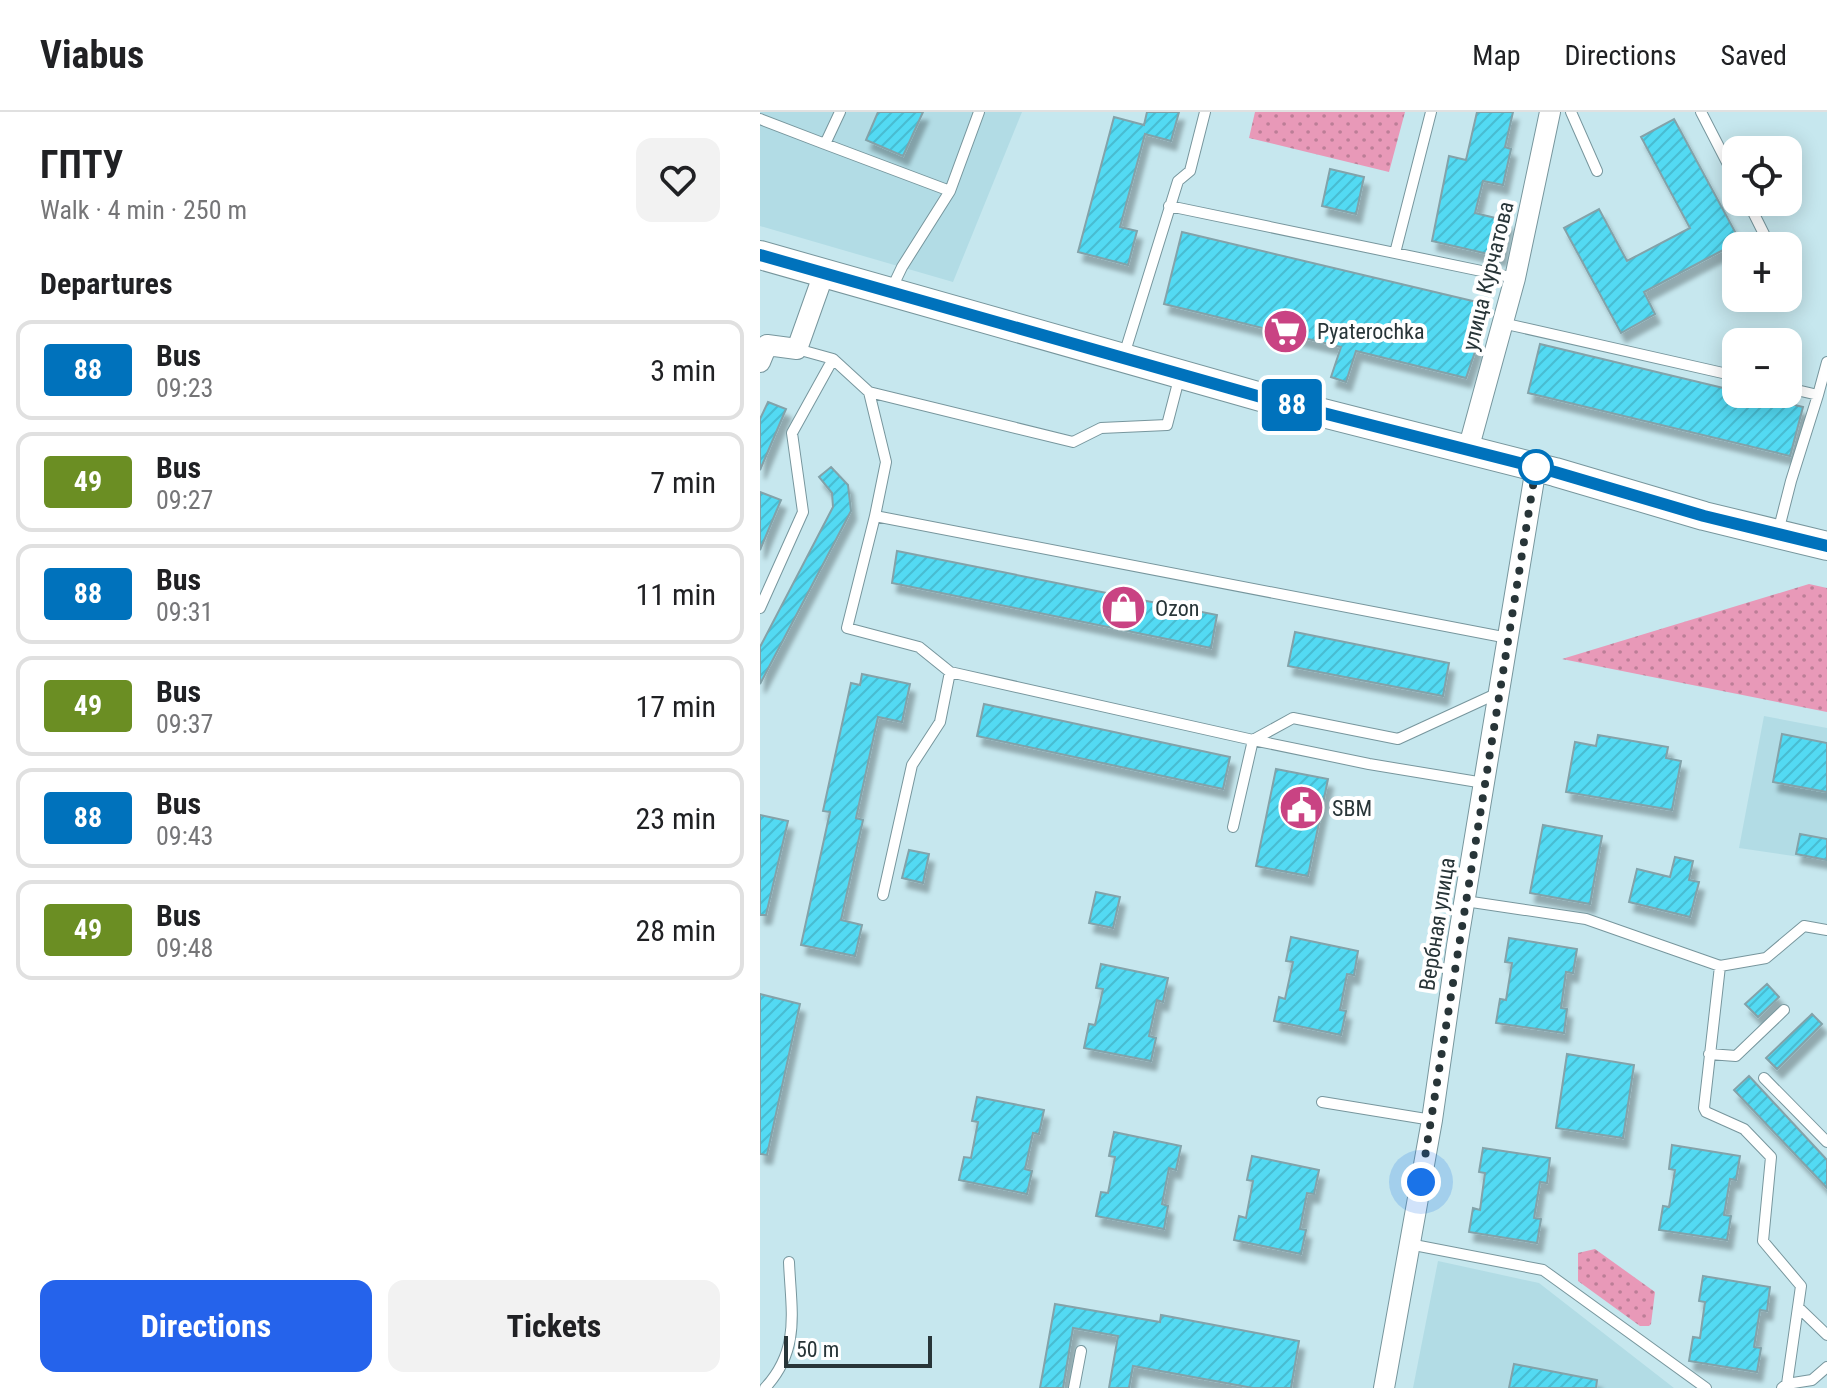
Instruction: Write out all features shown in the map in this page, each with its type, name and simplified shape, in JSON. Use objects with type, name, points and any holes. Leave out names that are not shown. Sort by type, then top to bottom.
[{"type":"main road","points":[[760,255],[1180,374],[1536,467],[1704,516],[1827,546]]},
{"type":"street","name":"улица Курчатова","points":[[1468,450],[1515,278],[1550,112]]},
{"type":"street","points":[[762,350],[797,349],[824,273]]},
{"type":"street","name":"Вербная улица","points":[[1384,1388],[1432,1120],[1536,467]]},
{"type":"lane","points":[[825,144],[840,112]]},
{"type":"lane","points":[[891,292],[902,267],[950,191],[979,112]]},
{"type":"lane","points":[[1123,356],[1178,181],[1190,171],[1205,112]]},
{"type":"lane","points":[[1395,253],[1431,112]]},
{"type":"lane","points":[[1571,112],[1597,171]]},
{"type":"lane","points":[[1701,112],[1722,153]]},
{"type":"lane","points":[[760,119],[950,191]]},
{"type":"lane","points":[[1169,206],[1515,278]]},
{"type":"lane","points":[[1502,323],[1722,373]]},
{"type":"lane","points":[[797,349],[833,359],[869,392],[1073,442],[1101,428],[1167,425],[1180,374]]},
{"type":"lane","points":[[760,608],[803,512],[792,433],[833,359]]},
{"type":"lane","points":[[1777,534],[1827,362]]},
{"type":"lane","points":[[1802,391],[1818,395]]},
{"type":"lane","points":[[869,392],[886,462],[847,628],[919,647],[950,672],[1253,740],[1484,783]]},
{"type":"lane","points":[[875,516],[1508,638]]},
{"type":"lane","points":[[883,895],[912,765],[940,722],[950,672]]},
{"type":"lane","points":[[1233,827],[1253,740],[1293,718],[1398,739],[1501,692]]},
{"type":"lane","points":[[1465,901],[1586,919],[1720,966],[1766,958],[1804,926],[1827,930]]},
{"type":"lane","points":[[1720,966],[1704,1103],[1706,1112],[1744,1129],[1771,1157],[1763,1241],[1801,1286],[1785,1386],[1812,1380],[1827,1367]]},
{"type":"lane","points":[[1709,1054],[1736,1056],[1784,1010]]},
{"type":"lane","points":[[1764,1078],[1827,1142]]},
{"type":"lane","points":[[1322,1102],[1432,1120]]},
{"type":"lane","points":[[1409,1244],[1543,1270],[1706,1388]]},
{"type":"lane","points":[[765,1388],[780,1372],[791,1333],[789,1262]]},
{"type":"lane","points":[[1799,1308],[1827,1335]]},
{"type":"lane","points":[[1074,1388],[1081,1351]]},
{"type":"shaded area","points":[[760,112],[1022,112],[953,282],[760,226]]},
{"type":"shaded area","points":[[1255,112],[1405,112],[1389,172],[1249,138]]},
{"type":"shaded area","points":[[1809,584],[1827,588],[1827,712],[1562,659]]},
{"type":"shaded area","points":[[1764,716],[1827,728],[1827,861],[1739,848]]},
{"type":"shaded area","points":[[1595,1249],[1655,1292],[1649,1326],[1640,1326],[1578,1281],[1578,1253]]},
{"type":"shaded area","points":[[1438,1261],[1539,1283],[1674,1388],[1413,1388]]},
{"type":"building","points":[[878,112],[923,112],[903,156],[866,140]]},
{"type":"building","points":[[1147,112],[1179,112],[1171,141],[1145,134],[1120,227],[1137,231],[1128,265],[1078,252],[1114,117],[1144,125]]},
{"type":"building","points":[[1477,112],[1513,112],[1505,147],[1511,149],[1503,185],[1483,181],[1475,213],[1508,221],[1501,257],[1432,241],[1449,156],[1466,160]]},
{"type":"building","points":[[1674,119],[1722,208],[1722,216],[1726,216],[1735,232],[1722,232],[1722,251],[1644,292],[1655,314],[1621,333],[1564,228],[1599,209],[1627,261],[1690,228],[1641,137]]},
{"type":"building","points":[[1330,169],[1364,177],[1356,214],[1322,206]]},
{"type":"building","points":[[1182,232],[1477,302],[1468,338],[1478,343],[1466,378],[1356,351],[1346,382],[1331,377],[1341,347],[1164,304]]},
{"type":"building","points":[[1540,344],[1722,388],[1722,408],[1803,407],[1790,456],[1528,393]]},
{"type":"building","points":[[768,402],[786,409],[760,470],[760,419]]},
{"type":"building","points":[[831,467],[848,485],[851,511],[760,684],[760,647],[833,507],[832,493],[819,477]]},
{"type":"building","points":[[760,492],[781,500],[760,550]]},
{"type":"building","points":[[897,551],[1217,615],[1211,648],[892,583]]},
{"type":"building","points":[[1295,632],[1449,663],[1443,696],[1288,666]]},
{"type":"building","points":[[862,674],[910,684],[902,722],[878,717],[856,818],[863,820],[841,920],[862,925],[855,956],[801,945],[830,812],[823,811],[851,683],[860,685]]},
{"type":"building","points":[[984,704],[1230,757],[1223,789],[977,736]]},
{"type":"building","points":[[1782,734],[1827,743],[1827,792],[1773,782]]},
{"type":"building","points":[[1598,735],[1668,747],[1666,758],[1681,761],[1672,810],[1566,792],[1575,742],[1596,746]]},
{"type":"building","points":[[1276,769],[1328,779],[1308,876],[1256,866]]},
{"type":"building","points":[[760,815],[788,821],[766,915],[760,915]]},
{"type":"building","points":[[1543,825],[1602,836],[1590,904],[1530,893]]},
{"type":"building","points":[[1800,834],[1827,839],[1827,860],[1796,854]]},
{"type":"building","points":[[909,850],[929,854],[923,883],[902,878]]},
{"type":"building","points":[[1675,857],[1693,861],[1689,880],[1699,882],[1690,917],[1629,902],[1637,869],[1670,877]]},
{"type":"building","points":[[1096,892],[1120,897],[1113,928],[1089,923]]},
{"type":"building","points":[[1291,937],[1358,951],[1354,975],[1347,974],[1340,1010],[1346,1011],[1341,1035],[1274,1021],[1279,997],[1285,999],[1293,962],[1286,961]]},
{"type":"building","points":[[1509,938],[1577,949],[1573,973],[1566,972],[1561,1008],[1567,1009],[1564,1033],[1496,1023],[1500,999],[1506,1000],[1512,963],[1505,962]]},
{"type":"building","points":[[1101,964],[1168,978],[1163,1002],[1157,1000],[1149,1036],[1156,1038],[1151,1061],[1084,1048],[1089,1024],[1095,1025],[1103,989],[1096,988]]},
{"type":"building","points":[[1767,984],[1779,997],[1758,1017],[1745,1004]]},
{"type":"building","points":[[760,994],[800,1004],[767,1155],[760,1154]]},
{"type":"building","points":[[1812,1014],[1822,1024],[1777,1069],[1766,1058]]},
{"type":"building","points":[[1567,1054],[1634,1065],[1623,1138],[1556,1128]]},
{"type":"building","points":[[1749,1076],[1827,1160],[1827,1188],[1734,1090]]},
{"type":"building","points":[[977,1097],[1044,1110],[1039,1134],[1033,1133],[1025,1169],[1032,1171],[1027,1194],[959,1180],[964,1157],[971,1158],[978,1122],[972,1121]]},
{"type":"building","points":[[1114,1132],[1181,1146],[1176,1170],[1169,1168],[1162,1204],[1168,1206],[1164,1229],[1096,1216],[1101,1192],[1108,1193],[1115,1157],[1109,1156]]},
{"type":"building","points":[[1672,1145],[1740,1156],[1736,1180],[1730,1179],[1724,1215],[1731,1216],[1727,1240],[1659,1230],[1663,1206],[1669,1207],[1675,1170],[1669,1169]]},
{"type":"building","points":[[1483,1148],[1550,1158],[1547,1183],[1540,1182],[1534,1218],[1541,1219],[1537,1243],[1469,1232],[1473,1208],[1480,1210],[1485,1173],[1479,1172]]},
{"type":"building","points":[[1252,1156],[1319,1170],[1314,1194],[1307,1193],[1300,1229],[1306,1230],[1301,1254],[1234,1240],[1239,1216],[1246,1218],[1253,1181],[1247,1180]]},
{"type":"building","points":[[1703,1276],[1770,1287],[1767,1311],[1760,1310],[1754,1347],[1761,1348],[1757,1372],[1689,1361],[1693,1337],[1700,1338],[1705,1302],[1699,1301]]},
{"type":"building","points":[[1055,1304],[1160,1322],[1161,1315],[1299,1341],[1291,1388],[1253,1388],[1133,1366],[1129,1388],[1109,1388],[1118,1336],[1073,1328],[1063,1388],[1040,1388]]},
{"type":"building","points":[[1514,1364],[1597,1380],[1596,1388],[1509,1388]]},
{"type":"bus line","name":"88","points":[[760,255],[1268,399],[1827,546]]},
{"type":"place","name":"Pyaterochka","points":[[1286,331]]},
{"type":"place","name":"Ozon","points":[[1124,608]]},
{"type":"place","name":"SBM","points":[[1301,808]]},
{"type":"route","points":[[1421,1182],[1536,467]]}]
